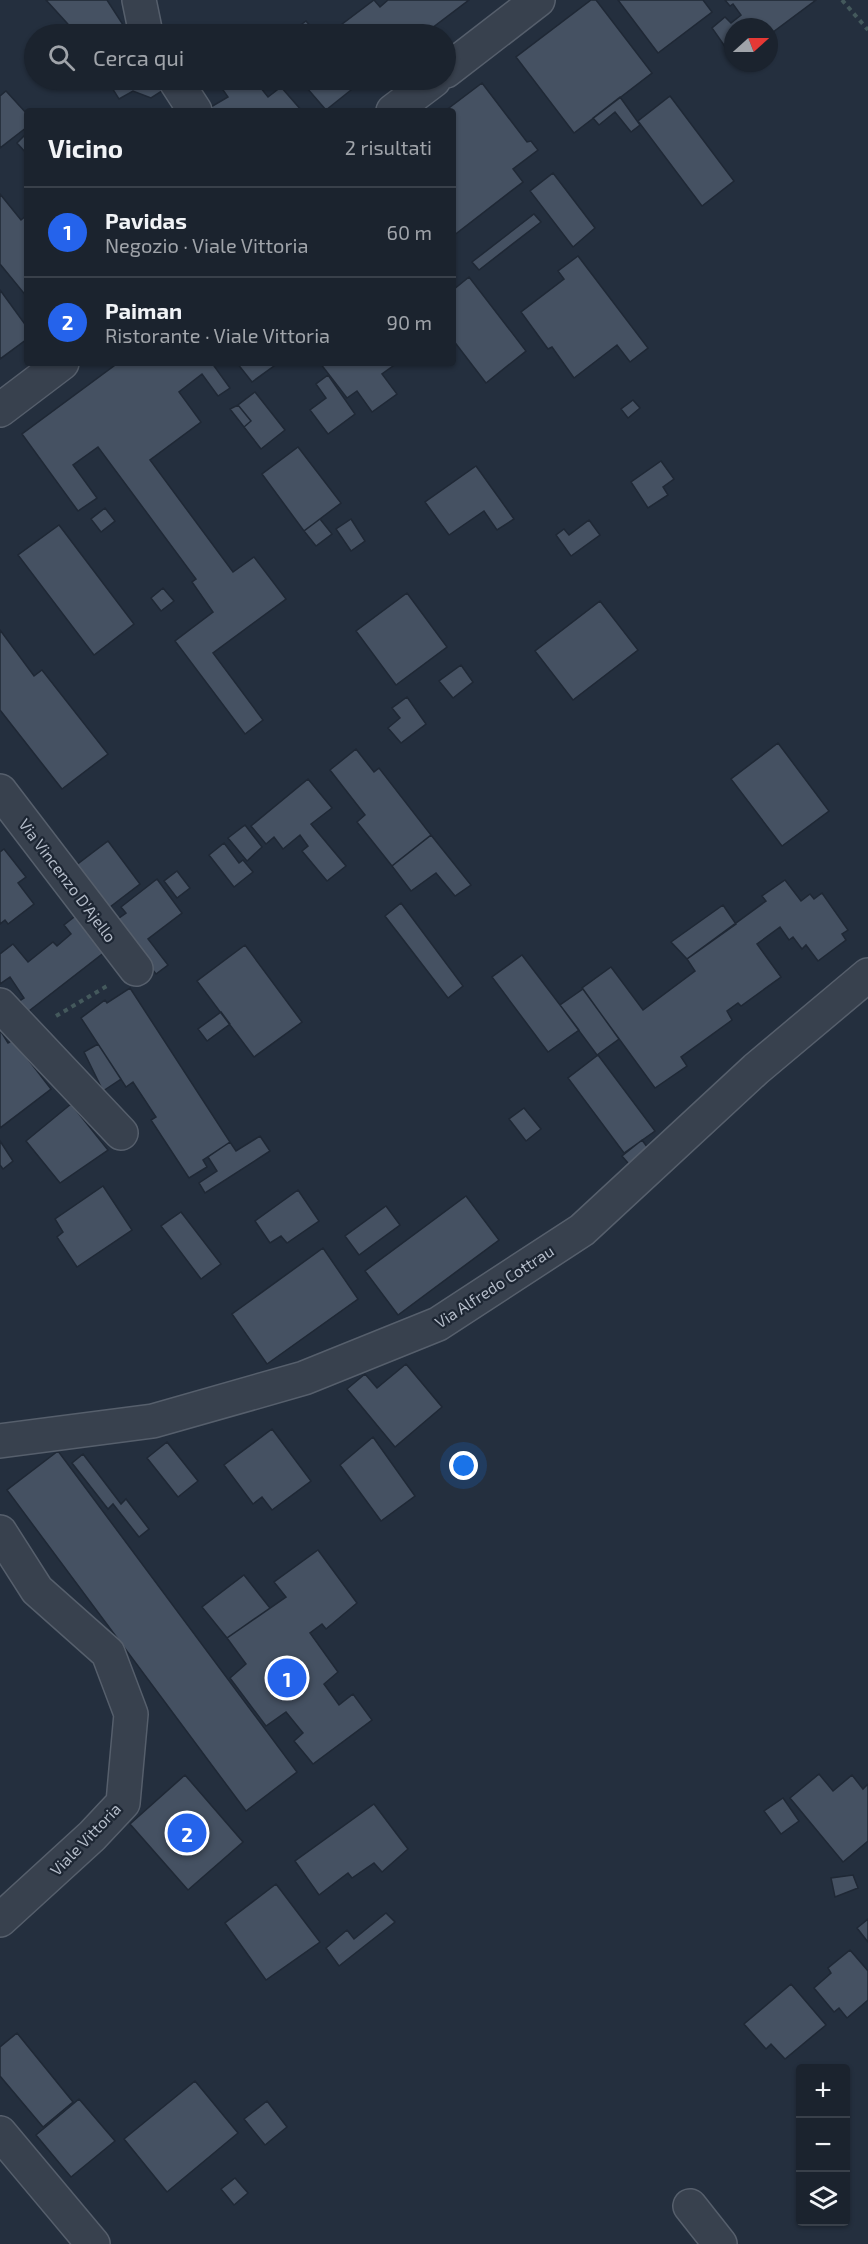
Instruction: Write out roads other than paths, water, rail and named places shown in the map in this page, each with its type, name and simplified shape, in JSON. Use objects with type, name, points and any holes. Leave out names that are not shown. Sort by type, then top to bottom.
[{"type":"street","points":[[139,0],[144,24]]},
{"type":"street","points":[[456,63],[538,0]]},
{"type":"street","points":[[181,90],[193,108]]},
{"type":"street","points":[[397,108],[421,90]]},
{"type":"street","points":[[0,410],[58,366]]},
{"type":"street","name":"Via Vincenzo D'Ajello","points":[[0,791],[136,969]]},
{"type":"street","name":"Via Alfredo Cottrau","points":[[0,1441],[153,1421],[304,1378],[438,1324],[582,1230],[756,1069],[868,975]]},
{"type":"street","points":[[0,1005],[121,1133]]},
{"type":"street","name":"Viale Vittoria","points":[[0,1532],[37,1590],[108,1653],[131,1713],[123,1803],[92,1836],[0,1920]]},
{"type":"street","points":[[0,2133],[93,2244]]},
{"type":"street","points":[[690,2206],[720,2244]]},
{"type":"place","name":"Pavidas","points":[[287,1678]]},
{"type":"place","name":"Paiman","points":[[187,1833]]}]
